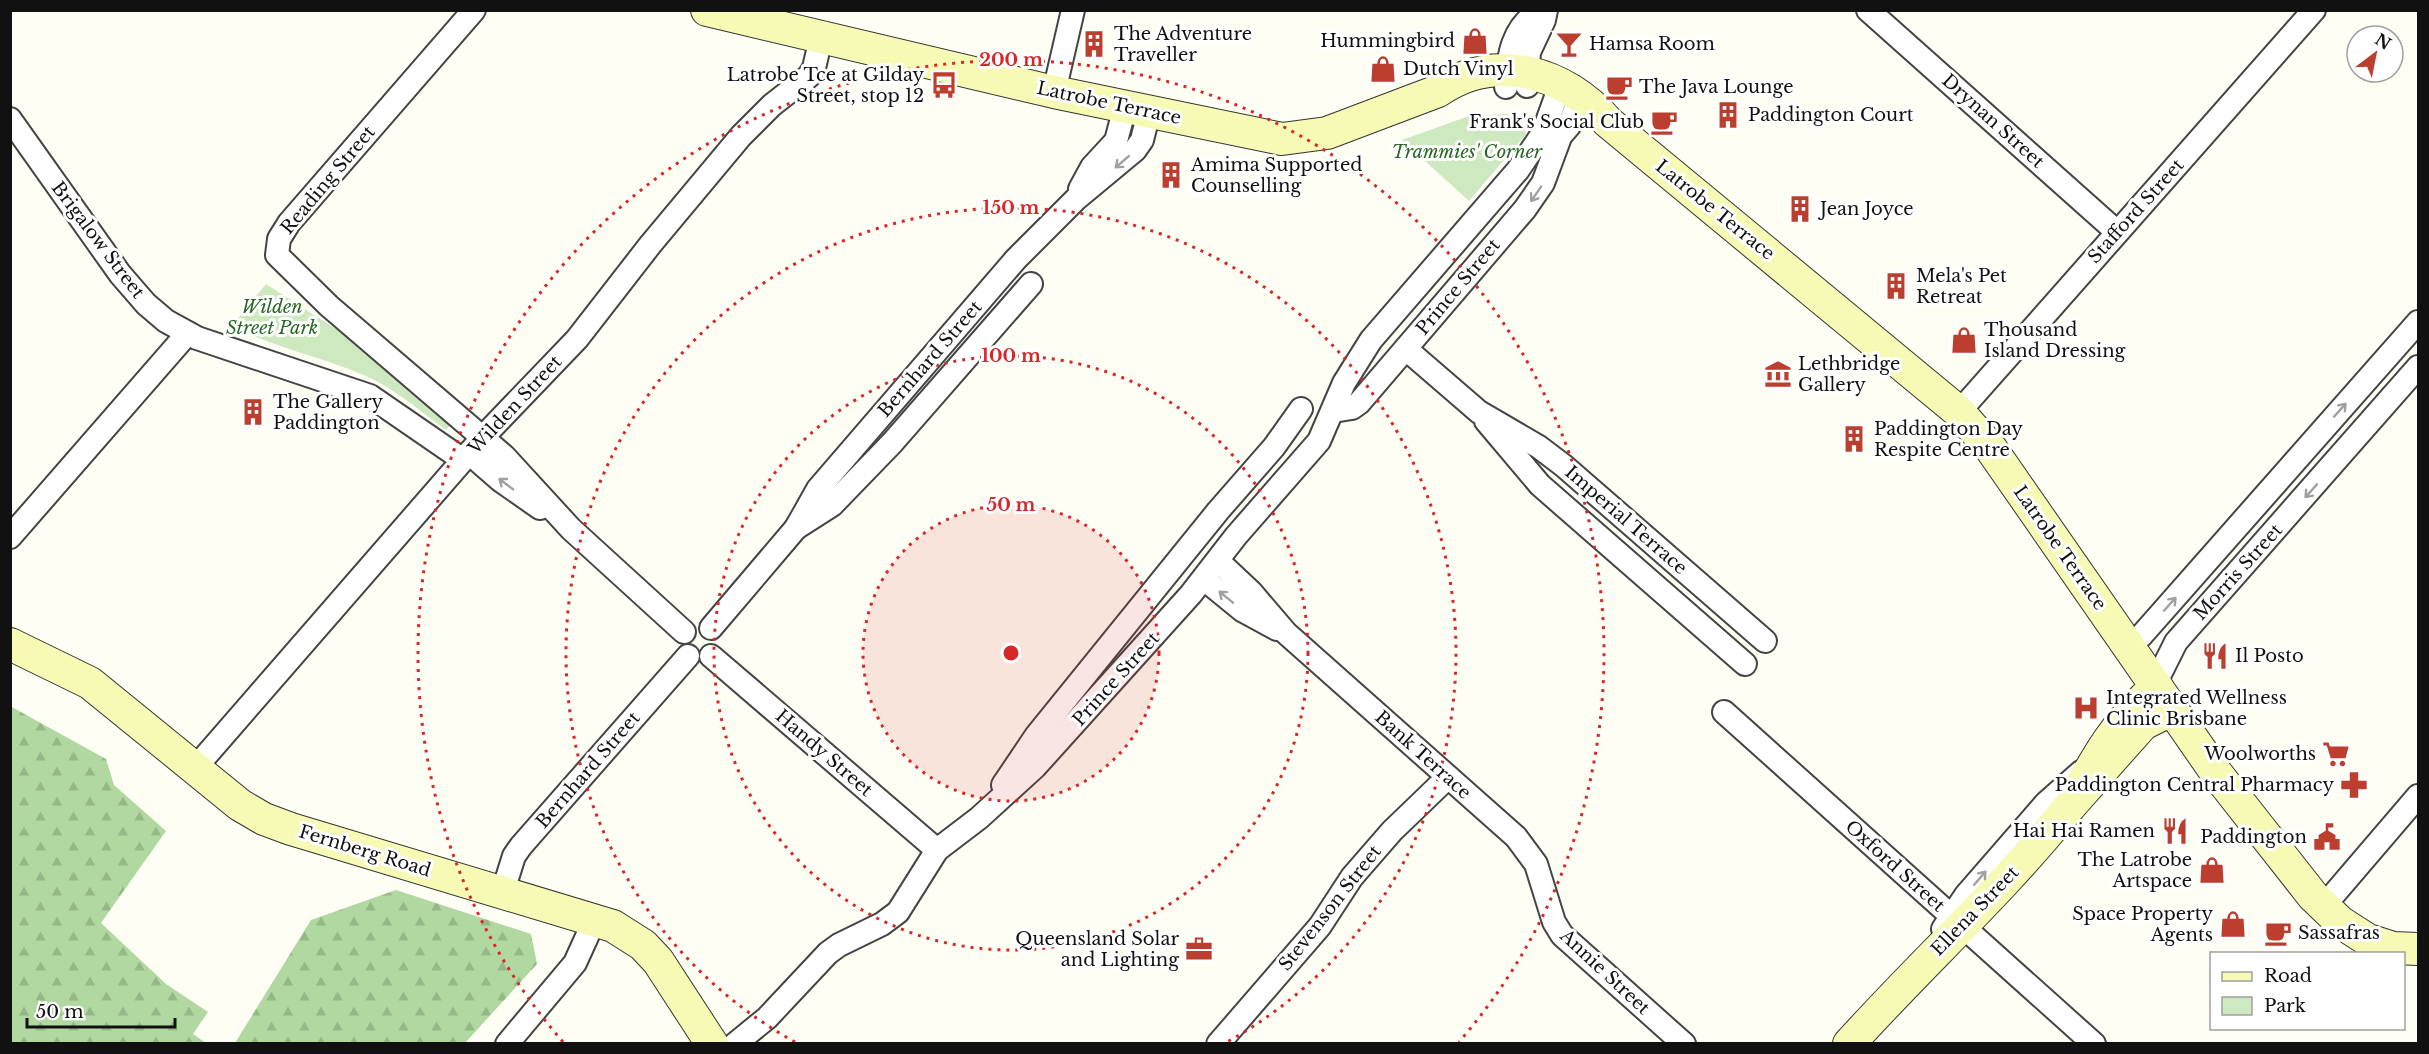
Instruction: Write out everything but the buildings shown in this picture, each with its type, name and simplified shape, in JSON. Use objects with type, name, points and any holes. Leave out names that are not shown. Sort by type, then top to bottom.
[{"type":"main road","name":"Latrobe Terrace","points":[[707,10],[1054,92],[1293,139],[1327,133],[1438,92],[1452,82],[1549,77],[1594,118],[1608,122],[1959,412],[1992,450],[2241,807],[2323,907],[2345,927],[2376,943],[2418,949]]},
{"type":"main road","name":"Fernberg Road","points":[[10,644],[90,682],[240,805],[264,819],[613,926],[643,945],[669,977],[712,1044]]},
{"type":"main road","name":"Ellena Street","points":[[2070,806],[2108,740],[2139,702],[2161,693]]},
{"type":"main road","name":"Ellena Street","points":[[1849,1044],[1925,962],[1956,921],[2070,806],[2143,723],[2161,693]]},
{"type":"street","name":"Reading Street","points":[[472,450],[284,264],[276,250],[279,238],[289,223],[474,10]]},
{"type":"street","points":[[1054,92],[1073,10]]},
{"type":"street","points":[[1517,79],[1510,48],[1515,38],[1536,14],[1544,10]]},
{"type":"street","name":"Drynan Street","points":[[1868,10],[2117,232]]},
{"type":"street","name":"Stafford Street","points":[[1959,412],[2314,10]]},
{"type":"street","name":"Wilden Street","points":[[196,767],[472,450],[577,339],[637,261],[748,128],[809,75],[821,38]]},
{"type":"street","name":"Prince Street","points":[[1334,411],[1357,405],[1534,196],[1545,179],[1559,140],[1570,96]]},
{"type":"street","name":"Prince Street","points":[[735,1044],[767,1018],[828,953],[839,945],[882,924],[898,912],[916,887],[937,850],[988,809],[1063,738],[1204,579],[1235,538],[1318,441],[1334,411],[1346,379],[1371,340],[1518,170],[1570,96]]},
{"type":"street","name":"Bernhard Street","points":[[711,628],[796,528],[814,494],[1016,259],[1076,199],[1135,150],[1142,140],[1137,110]]},
{"type":"street","name":"Brigalow Street","points":[[10,119],[129,285],[155,313],[187,334],[370,396],[472,450]]},
{"type":"street","name":"Prince Street","points":[[1518,170],[1538,159],[1559,140]]},
{"type":"street","name":"Bernhard Street","points":[[796,528],[832,506],[892,443],[1031,284]]},
{"type":"street","name":"Morris Street","points":[[2128,645],[2139,638],[2418,322]]},
{"type":"street","points":[[10,537],[187,334]]},
{"type":"street","name":"Imperial Terrace","points":[[1406,349],[1479,412],[1540,485],[1744,664]]},
{"type":"street","name":"Morris Street","points":[[2161,693],[2176,642],[2418,367]]},
{"type":"street","name":"Prince Street","points":[[988,809],[1032,741],[1207,524],[1274,447],[1301,409]]},
{"type":"street","name":"Imperial Terrace","points":[[1479,412],[1539,447],[1564,466],[1765,641]]},
{"type":"street","points":[[2308,446],[2332,467]]},
{"type":"street","points":[[472,450],[504,456],[571,529],[684,632]]},
{"type":"street","points":[[1207,524],[1235,538]]},
{"type":"street","name":"Prince Street","points":[[1166,576],[1235,538]]},
{"type":"street","name":"Bank Terrace","points":[[1218,561],[1251,592],[1286,633],[1521,842],[1536,864],[1544,888]]},
{"type":"street","name":"Bank Terrace","points":[[1204,579],[1249,614],[1286,633]]},
{"type":"street","points":[[700,624],[711,628],[715,633],[717,645],[711,656],[697,660],[687,656],[682,647],[684,632],[688,627],[700,624]]},
{"type":"street","name":"Bernhard Street","points":[[503,891],[514,856],[521,846],[687,656]]},
{"type":"street","name":"Handy Street","points":[[711,656],[937,850]]},
{"type":"street","name":"Oxford Street","points":[[1724,712],[2094,1044]]},
{"type":"street","name":"Ellena Street","points":[[1956,921],[2046,803],[2070,784],[2108,740]]},
{"type":"street","name":"Stevenson Street","points":[[1218,1044],[1320,926],[1344,887],[1365,862],[1397,826],[1448,777]]},
{"type":"street","points":[[2323,907],[2418,796]]},
{"type":"street","name":"Annie Street","points":[[1544,888],[1554,922],[1562,935],[1684,1044]]},
{"type":"street","points":[[507,1044],[575,963],[595,919]]},
{"type":"green space","name":"Trammies' Corner","points":[[1506,114],[1521,120],[1526,134],[1469,201],[1402,140],[1469,116]]},
{"type":"green space","name":"Wilden Street Park","points":[[266,284],[342,333],[453,422],[446,430],[377,381],[333,363],[248,334],[232,326]]},
{"type":"green space","points":[[10,706],[106,759],[114,785],[166,831],[101,923],[166,984],[208,1012],[193,1034],[206,1043],[11,1043]]},
{"type":"green space","points":[[396,890],[531,934],[537,964],[465,1043],[235,1043],[311,920]]},
{"type":"place","name":"Hummingbird","points":[[1475,41]]},
{"type":"place","name":"The Adventure Traveller","points":[[1094,44]]},
{"type":"place","name":"Hamsa Room","points":[[1569,44]]},
{"type":"place","name":"Dutch Vinyl","points":[[1383,69]]},
{"type":"place","name":"Latrobe Tce at Gilday Street, stop 12","points":[[944,85]]},
{"type":"place","name":"The Java Lounge","points":[[1619,87]]},
{"type":"place","name":"Paddington Court","points":[[1728,115]]},
{"type":"place","name":"Frank's Social Club","points":[[1664,122]]},
{"type":"place","name":"Amima Supported Counselling","points":[[1171,175]]},
{"type":"place","name":"Jean Joyce","points":[[1800,209]]},
{"type":"place","name":"Mela's Pet Retreat","points":[[1896,286]]},
{"type":"place","name":"Thousand Island Dressing","points":[[1964,340]]},
{"type":"place","name":"Lethbridge Gallery","points":[[1778,374]]},
{"type":"place","name":"The Gallery Paddington","points":[[253,412]]},
{"type":"place","name":"Paddington Day Respite Centre","points":[[1854,439]]},
{"type":"place","name":"Il Posto","points":[[2215,656]]},
{"type":"place","name":"Integrated Wellness Clinic Brisbane","points":[[2086,708]]},
{"type":"place","name":"Woolworths","points":[[2336,754]]},
{"type":"place","name":"Paddington Central Pharmacy","points":[[2354,785]]},
{"type":"place","name":"Hai Hai Ramen","points":[[2175,831]]},
{"type":"place","name":"Paddington","points":[[2327,837]]},
{"type":"place","name":"The Latrobe Artspace","points":[[2212,870]]},
{"type":"place","name":"Space Property Agents","points":[[2233,924]]},
{"type":"place","name":"Sassafras","points":[[2278,933]]},
{"type":"place","name":"Queensland Solar and Lighting","points":[[1199,949]]}]
